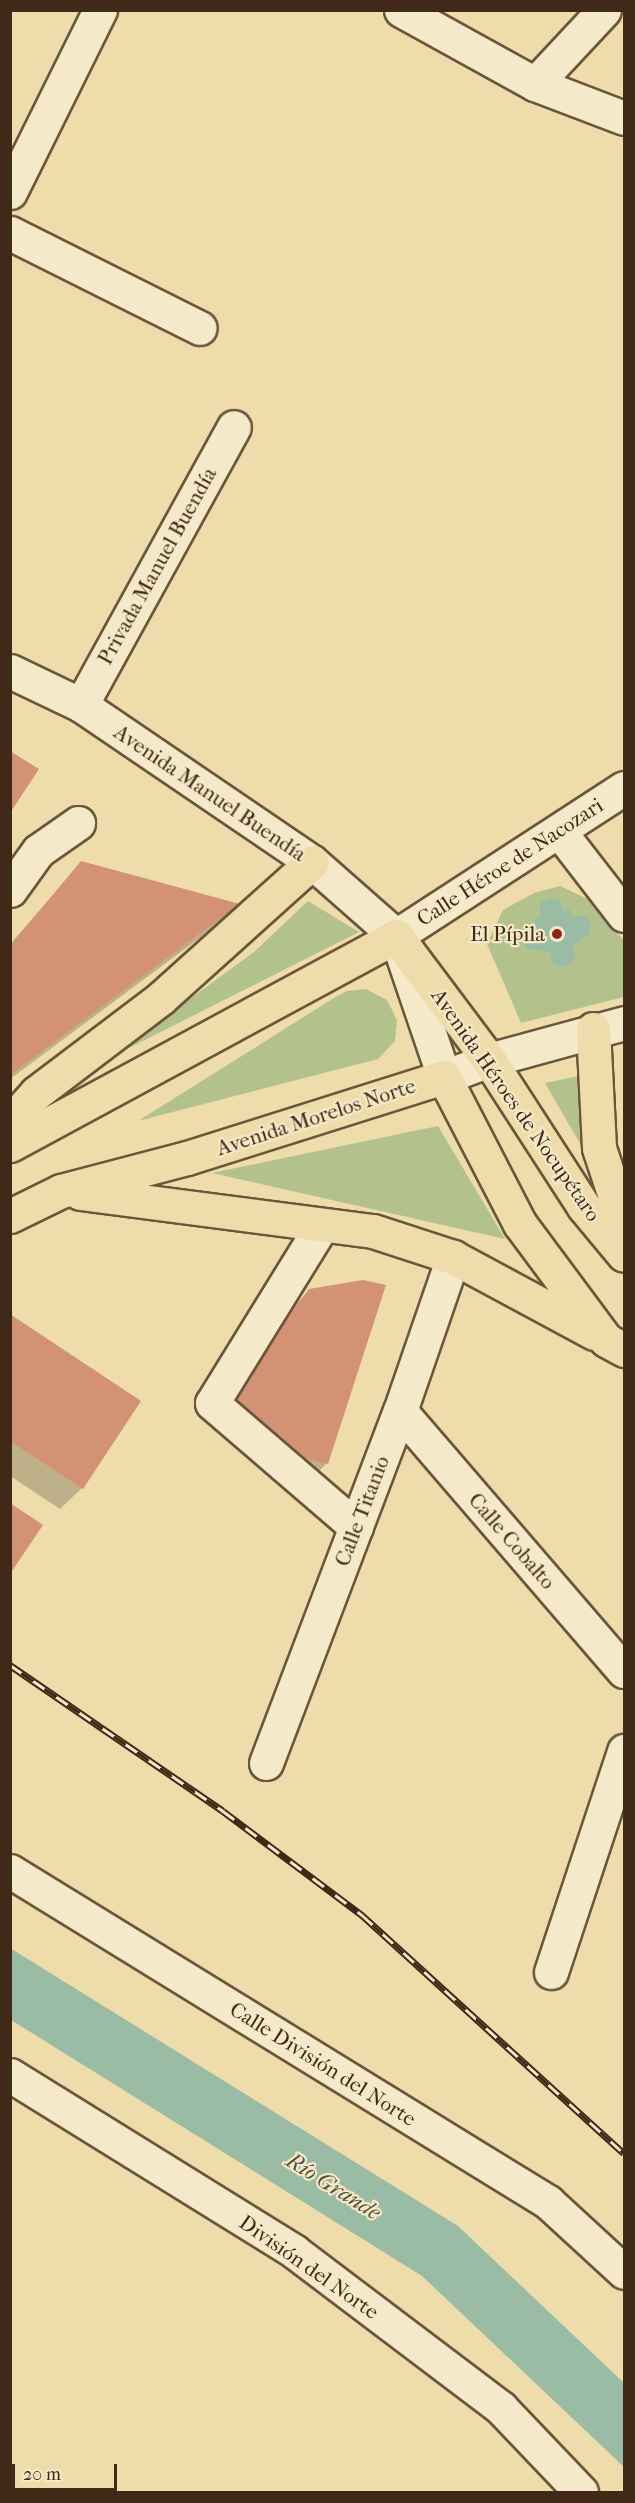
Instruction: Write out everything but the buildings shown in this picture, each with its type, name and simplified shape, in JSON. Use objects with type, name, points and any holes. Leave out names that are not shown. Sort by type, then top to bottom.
[{"type":"main road","points":[[10,1122],[36,1092],[161,998],[312,862]]},
{"type":"main road","points":[[10,1145],[396,936]]},
{"type":"main road","name":"Avenida Héroes de Nocupétaro","points":[[396,936],[489,1060],[585,1207],[624,1255]]},
{"type":"main road","points":[[609,1026],[599,1148],[624,1224]]},
{"type":"main road","name":"Avenida Héroes de Nocupétaro","points":[[444,1077],[520,1224],[615,1345]]},
{"type":"main road","name":"Avenida Morelos Norte","points":[[10,1216],[61,1191],[187,1158],[444,1077]]},
{"type":"main road","points":[[61,1191],[218,1208],[373,1231],[453,1257],[615,1345]]},
{"type":"street","points":[[10,192],[100,10]]},
{"type":"street","points":[[401,10],[536,84],[624,118]]},
{"type":"street","points":[[536,84],[604,10]]},
{"type":"street","points":[[10,233],[200,328]]},
{"type":"street","name":"Privada Manuel Buendía","points":[[81,705],[234,427]]},
{"type":"street","name":"Avenida Manuel Buendía","points":[[10,671],[81,705],[312,862],[396,936]]},
{"type":"street","name":"Calle Héroe de Nacozari","points":[[396,936],[624,788]]},
{"type":"street","points":[[10,890],[38,851],[78,823]]},
{"type":"street","points":[[559,831],[624,915]]},
{"type":"street","name":"Avenida Héroes de Nocupétaro","points":[[396,936],[444,1077]]},
{"type":"street","name":"Avenida Morelos Norte","points":[[444,1077],[489,1060],[609,1026]]},
{"type":"street","points":[[322,1225],[212,1403],[356,1527]]},
{"type":"street","name":"Calle Titanio","points":[[266,1763],[400,1411],[453,1257]]},
{"type":"street","name":"Calle Cobalto","points":[[400,1411],[624,1671]]},
{"type":"street","points":[[551,1972],[624,1751]]},
{"type":"street","name":"Calle División del Norte","points":[[10,1871],[548,2202],[624,2272]]},
{"type":"street","name":"División del Norte","points":[[10,2075],[295,2252],[501,2408],[581,2493]]},
{"type":"shaded area","points":[[560,886],[592,901],[624,941],[624,997],[521,1023],[487,944],[503,910],[534,893]]},
{"type":"shaded area","points":[[308,901],[359,932],[109,1058],[254,952]]},
{"type":"shaded area","points":[[366,989],[387,1000],[397,1020],[395,1041],[378,1059],[138,1121],[337,996],[347,991]]},
{"type":"shaded area","points":[[584,1075],[586,1154],[545,1083]]},
{"type":"shaded area","points":[[438,1126],[505,1239],[212,1173]]},
{"type":"water","points":[[550,898],[561,902],[563,911],[570,909],[571,916],[586,916],[591,926],[588,935],[573,946],[575,958],[566,967],[554,964],[550,952],[528,949],[522,939],[526,928],[535,924],[534,919],[540,917],[540,903]]},
{"type":"water","name":"Río Grande","points":[[10,1948],[458,2226],[624,2383],[624,2467],[422,2276],[11,2020]]},
{"type":"railway","points":[[10,1665],[223,1811],[362,1915],[624,2153]]},
{"type":"place","name":"El Pípila","points":[[557,934]]}]
